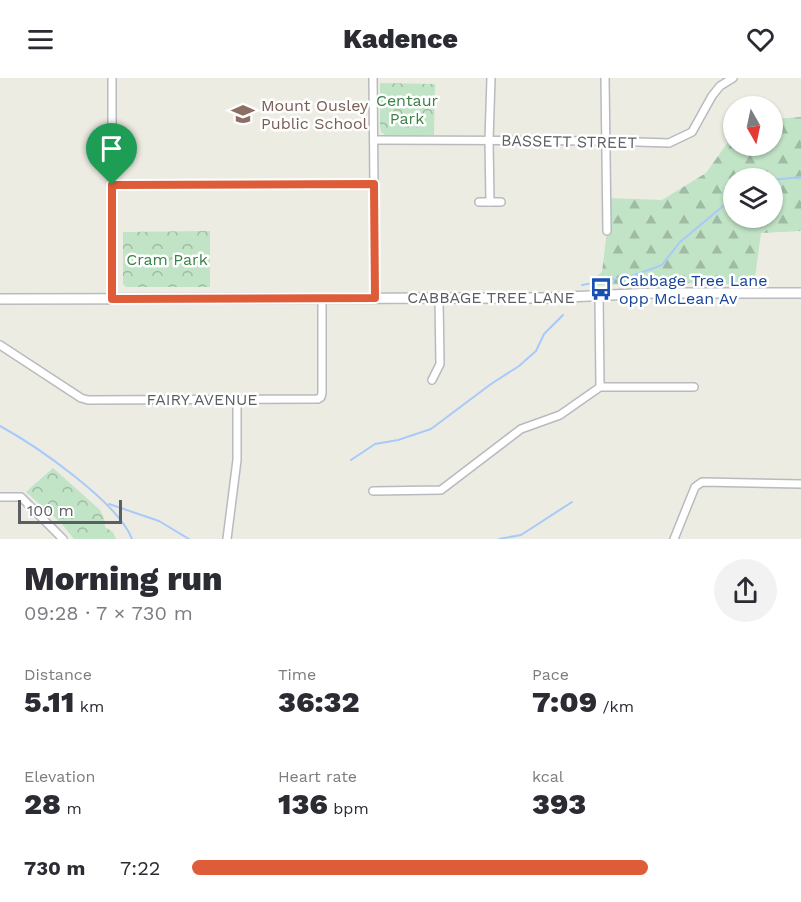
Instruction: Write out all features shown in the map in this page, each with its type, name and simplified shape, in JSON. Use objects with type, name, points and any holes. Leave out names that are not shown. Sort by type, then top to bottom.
[{"type":"main road","name":"CABBAGE TREE LANE","points":[[0,299],[546,298],[654,293],[801,293]]},
{"type":"street","points":[[112,78],[112,299]]},
{"type":"street","points":[[373,78],[375,298]]},
{"type":"street","points":[[490,202],[491,78]]},
{"type":"street","points":[[604,78],[607,231]]},
{"type":"street","name":"BASSETT STREET","points":[[374,140],[669,143],[692,132],[712,96],[720,86],[733,78]]},
{"type":"street","points":[[112,185],[374,184]]},
{"type":"street","points":[[479,202],[501,202]]},
{"type":"street","points":[[599,295],[600,387]]},
{"type":"street","name":"FAIRY AVENUE","points":[[0,345],[85,399],[320,398],[322,393],[322,298]]},
{"type":"street","points":[[432,380],[440,364],[439,298]]},
{"type":"street","points":[[373,491],[441,490],[521,429],[560,415],[600,387],[694,387]]},
{"type":"street","points":[[226,539],[237,459],[237,399]]},
{"type":"street","points":[[674,539],[694,487],[702,482],[801,484]]},
{"type":"street","points":[[0,497],[21,497],[63,539]]},
{"type":"green space","name":"Centaur Park","points":[[380,83],[435,84],[434,135],[385,135],[381,132]]},
{"type":"green space","points":[[801,117],[801,231],[761,233],[754,285],[701,283],[596,285],[595,278],[602,272],[607,231],[607,198],[662,200],[706,173],[723,149],[723,156],[783,156],[783,118]]},
{"type":"green space","name":"Cram Park","points":[[210,231],[210,287],[126,287],[123,284],[123,232]]},
{"type":"green space","points":[[53,468],[100,510],[105,527],[113,532],[116,539],[74,539],[61,523],[26,492]]},
{"type":"waterway","points":[[783,179],[801,177]]},
{"type":"waterway","points":[[582,285],[632,276],[662,265],[680,242],[723,206]]},
{"type":"waterway","points":[[351,460],[375,444],[398,440],[431,429],[519,366],[536,351],[544,334],[563,315]]},
{"type":"waterway","points":[[0,426],[53,460],[93,492],[124,524],[132,539]]},
{"type":"waterway","points":[[499,539],[521,535],[572,502]]},
{"type":"waterway","points":[[109,504],[159,521],[189,539]]},
{"type":"place","name":"Mount Ousley Public School","points":[[243,114]]},
{"type":"place","name":"Cabbage Tree Lane opp McLean Av","points":[[601,289]]},
{"type":"route","points":[[374,184],[375,298],[112,299],[112,185],[374,184]]}]
